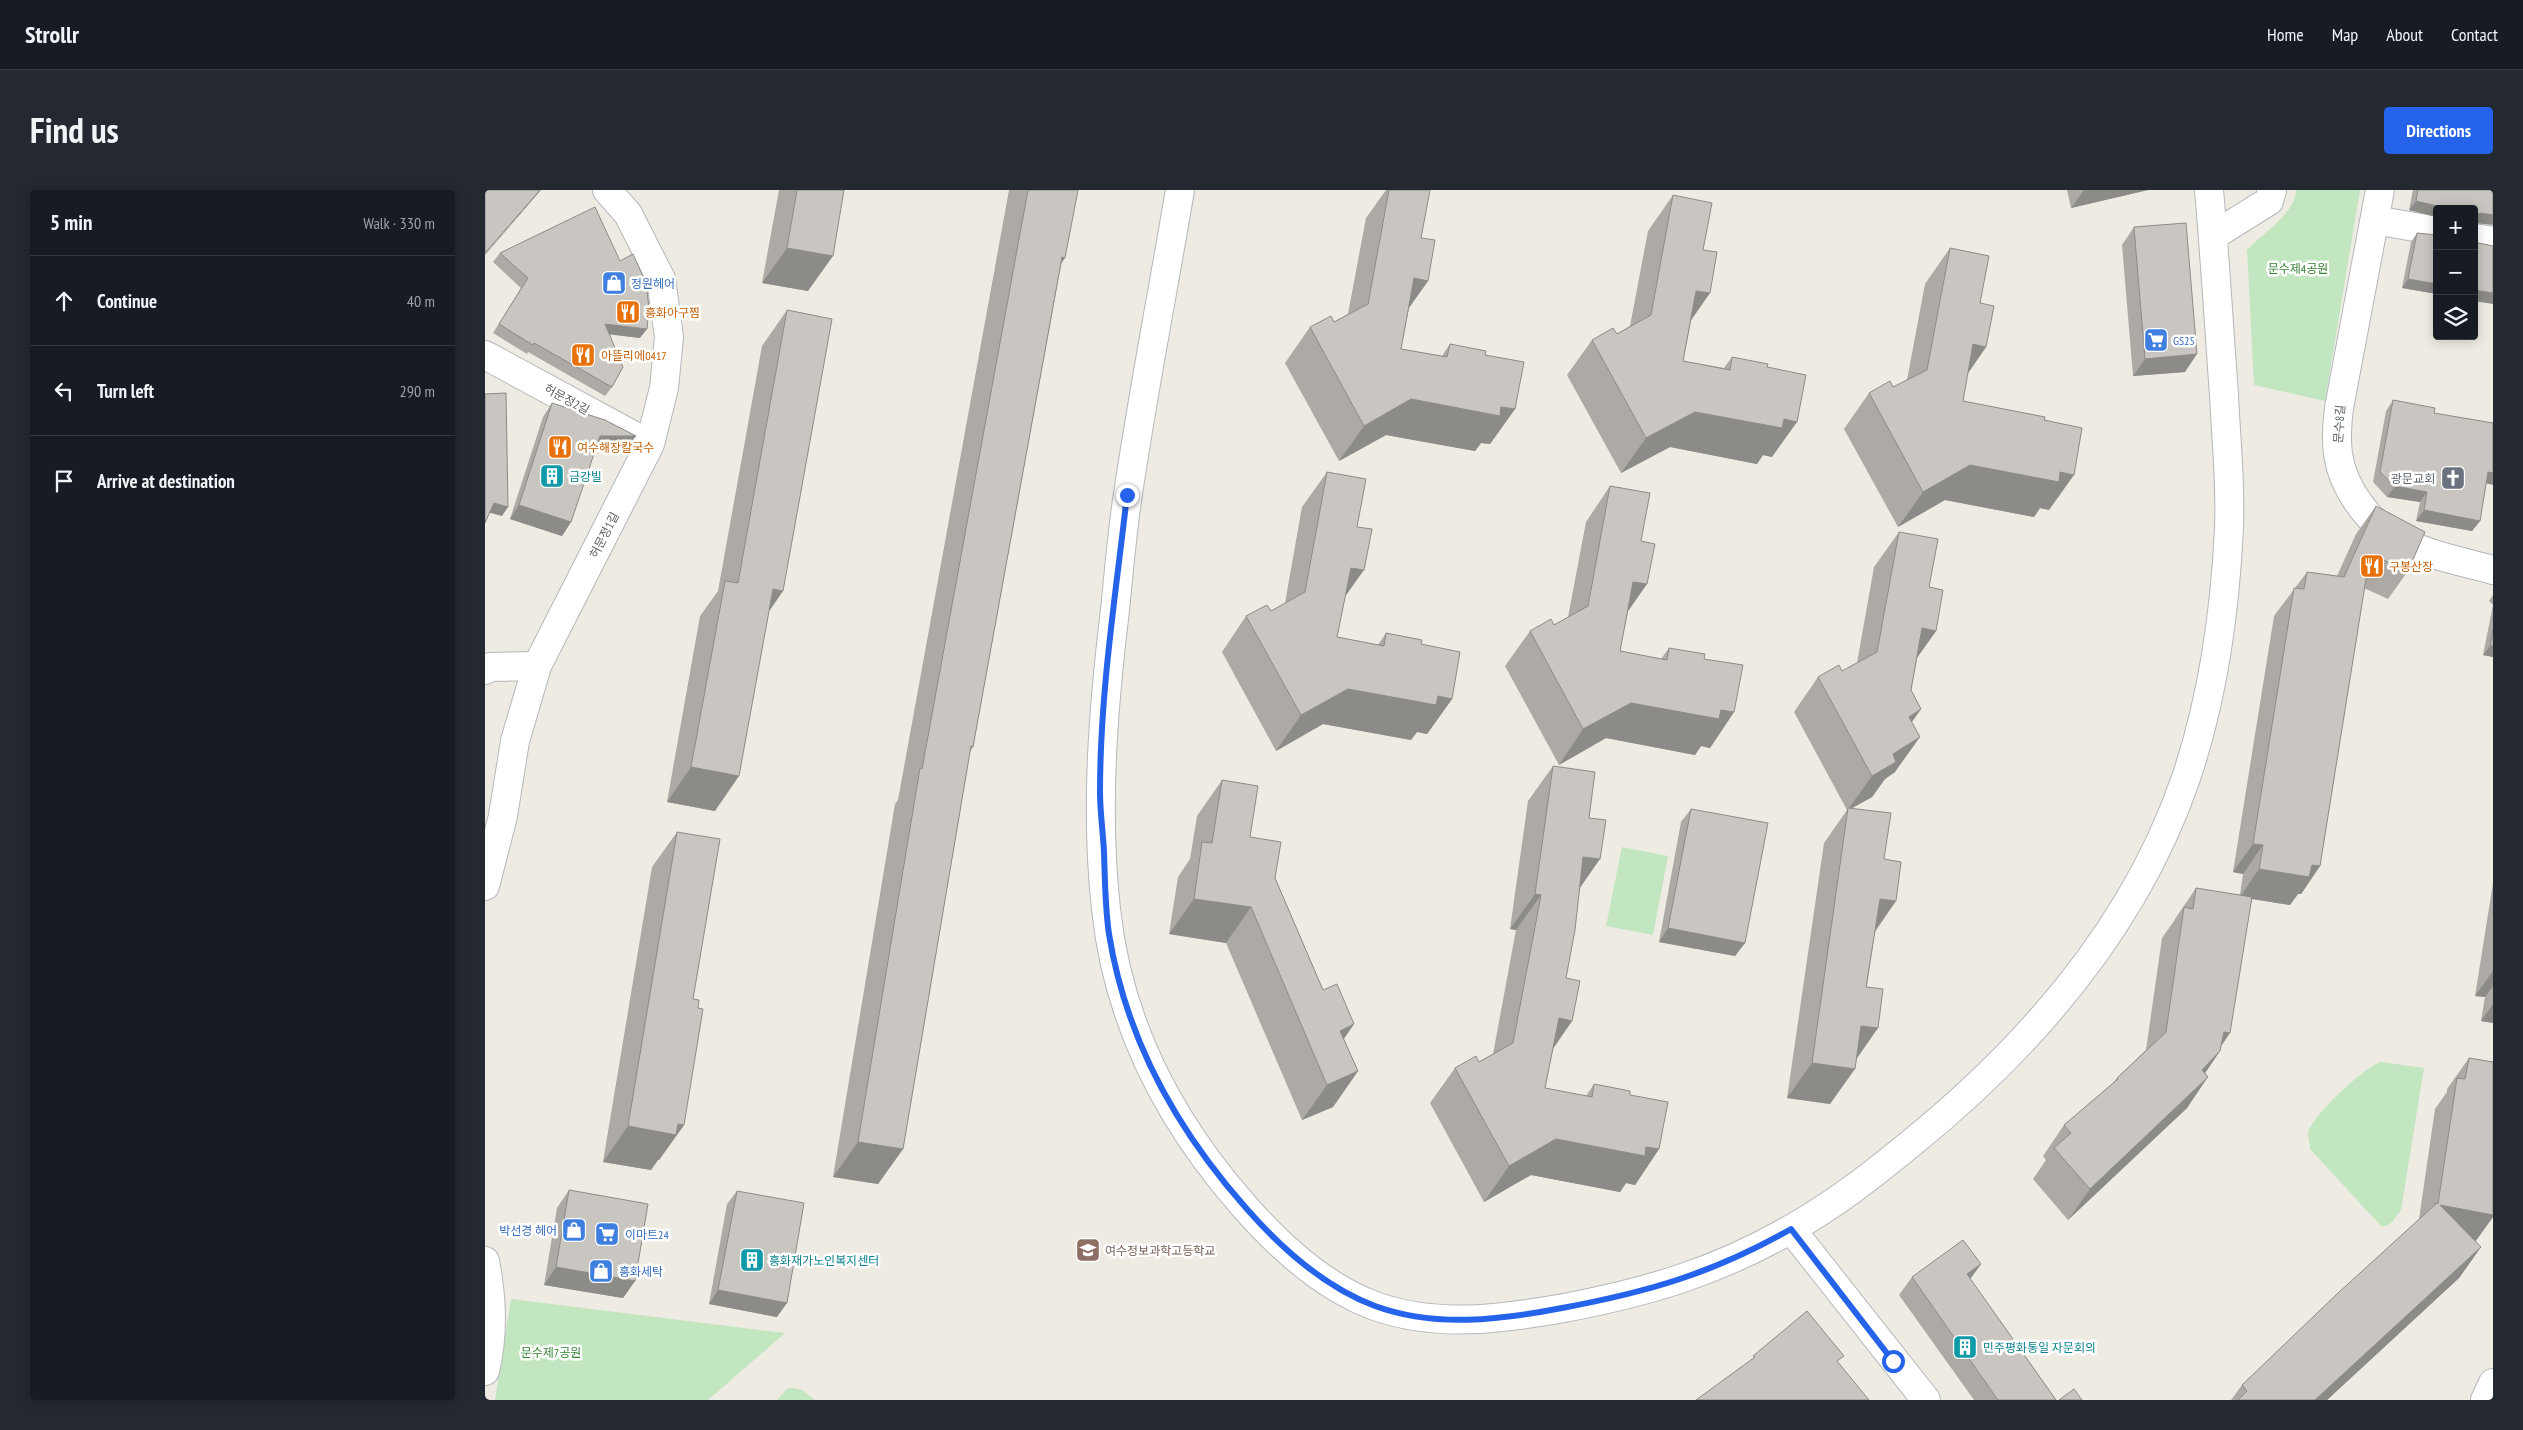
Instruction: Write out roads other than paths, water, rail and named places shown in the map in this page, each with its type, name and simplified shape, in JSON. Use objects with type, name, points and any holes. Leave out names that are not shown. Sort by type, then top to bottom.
[{"type":"street","name":"허문정1길","points":[[485,886],[494,814],[537,666],[650,444],[664,388],[669,337],[661,279],[628,214],[607,190]]},
{"type":"street","points":[[1180,190],[1127,495],[1103,708],[1100,792],[1105,903],[1116,972],[1128,1012],[1167,1100],[1211,1169],[1280,1245],[1314,1271],[1374,1306],[1408,1315],[1454,1321],[1514,1317],[1628,1296],[1698,1274],[1755,1250],[1823,1211],[1869,1178],[1950,1112],[2025,1039],[2076,980],[2124,907],[2161,841],[2186,778],[2213,676],[2229,526],[2227,440],[2209,190]]},
{"type":"street","points":[[2213,236],[2269,201],[2272,190]]},
{"type":"street","name":"문수8길","points":[[2380,190],[2339,408],[2336,432],[2338,456],[2354,497],[2371,517],[2403,543],[2421,550],[2493,568]]},
{"type":"street","points":[[2375,220],[2433,230]]},
{"type":"street","points":[[2478,239],[2493,241]]},
{"type":"street","name":"허문정2길","points":[[485,354],[650,444]]},
{"type":"street","points":[[485,670],[491,667],[537,666]]},
{"type":"street","points":[[1791,1229],[1926,1400]]},
{"type":"street","points":[[485,1261],[491,1306],[489,1346],[485,1371]]},
{"type":"street","points":[[2485,1400],[2493,1383]]},
{"type":"place","name":"정원헤어","points":[[614,283]]},
{"type":"place","name":"흥화아구찜","points":[[628,312]]},
{"type":"place","name":"GS25","points":[[2156,340]]},
{"type":"place","name":"아뜰리에0417","points":[[583,355]]},
{"type":"place","name":"여수해장칼국수","points":[[560,447]]},
{"type":"place","name":"금강빌","points":[[552,476]]},
{"type":"place","name":"광문교회","points":[[2453,478]]},
{"type":"place","name":"구봉산장","points":[[2372,566]]},
{"type":"place","name":"박선경 헤어","points":[[574,1230]]},
{"type":"place","name":"이마트24","points":[[607,1234]]},
{"type":"place","name":"여수정보과학고등학교","points":[[1088,1250]]},
{"type":"place","name":"흥화재가노인복지센터","points":[[752,1260]]},
{"type":"place","name":"흥화세탁","points":[[601,1271]]},
{"type":"place","name":"민주평화통일 자문회의","points":[[1965,1347]]},
{"type":"park label","name":"문수제4공원","points":[[2298,268]]},
{"type":"park label","name":"문수제7공원","points":[[551,1352]]}]
